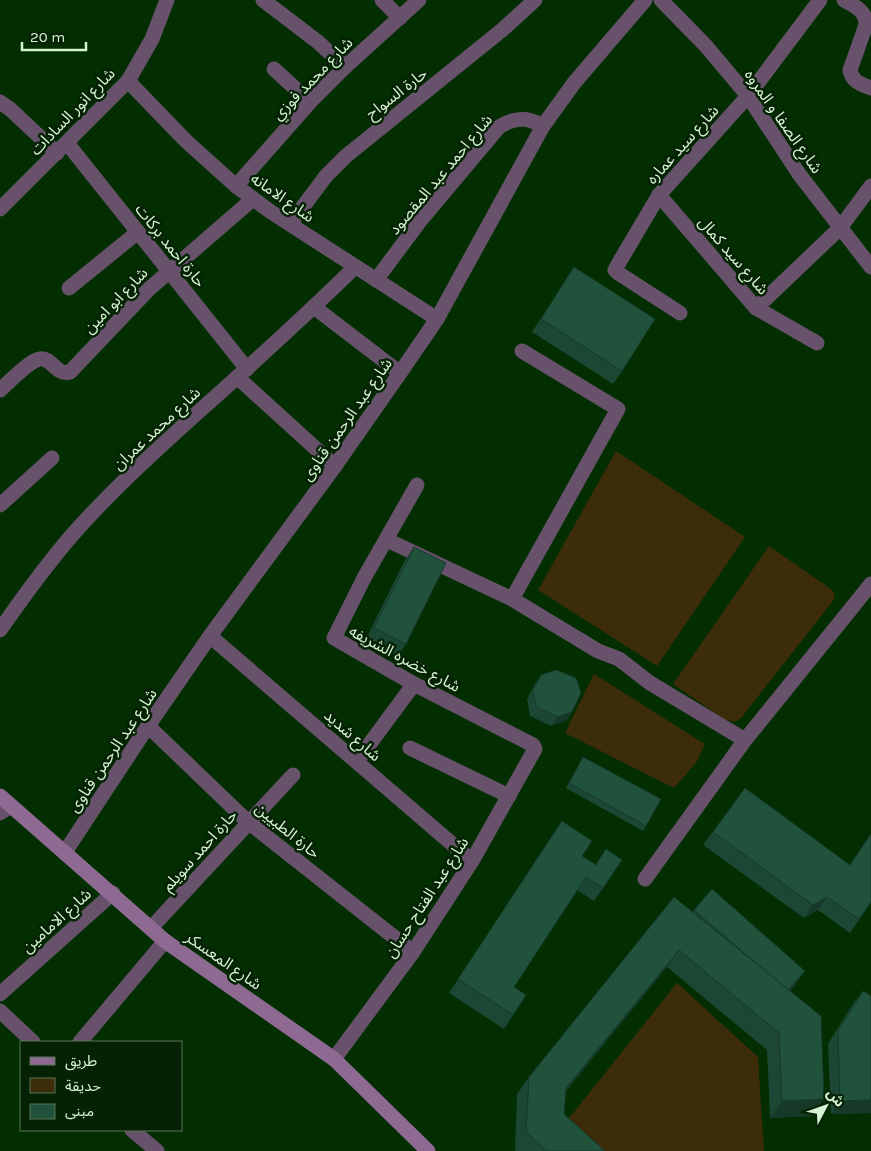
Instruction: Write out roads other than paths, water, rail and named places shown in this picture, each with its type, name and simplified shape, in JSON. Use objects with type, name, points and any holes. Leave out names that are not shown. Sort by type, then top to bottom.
[{"type":"street","name":"شارع انور السادات","points":[[0,209],[128,81],[152,39],[167,0]]},
{"type":"street","points":[[263,0],[311,36],[345,67]]},
{"type":"street","points":[[382,0],[400,18]]},
{"type":"street","name":"شارع محمد فوزي","points":[[236,186],[310,102],[345,67],[419,0]]},
{"type":"street","name":"حارة السواح","points":[[290,224],[326,176],[346,156],[502,30],[535,0]]},
{"type":"street","name":"شارع عبد الرحمن قناوى","points":[[66,852],[148,726],[210,636],[335,466],[437,319],[543,126],[574,83],[645,0]]},
{"type":"street","name":"شارع الصفا و المروه","points":[[661,0],[706,46],[748,96],[800,174],[840,228],[866,249],[871,267]]},
{"type":"street","name":"شارع سيد عماره","points":[[680,312],[615,270],[659,195],[748,96],[820,0]]},
{"type":"street","points":[[844,0],[860,10],[866,19],[850,74],[856,82],[871,88]]},
{"type":"street","points":[[274,69],[310,102]]},
{"type":"street","name":"شارع الامانه","points":[[128,81],[186,141],[236,186],[354,267],[437,319]]},
{"type":"street","name":"حارة احمد بركات","points":[[0,102],[62,148],[138,232],[169,270],[242,373],[335,466]]},
{"type":"street","name":"شارع احمد عبد المقصود","points":[[376,280],[431,208],[500,127],[510,120],[521,118],[533,120],[543,126]]},
{"type":"street","points":[[756,308],[840,228],[871,186]]},
{"type":"street","name":"شارع سيد كمال","points":[[659,195],[756,308],[817,343]]},
{"type":"street","name":"شارع ابو امين","points":[[0,390],[35,360],[40,358],[46,359],[60,371],[70,372],[148,288],[253,199]]},
{"type":"street","points":[[68,288],[138,232]]},
{"type":"street","name":"شارع محمد عمران","points":[[0,630],[43,570],[75,532],[145,460],[314,307],[354,267]]},
{"type":"street","points":[[314,307],[400,374]]},
{"type":"street","points":[[512,599],[618,409],[522,351]]},
{"type":"street","points":[[0,505],[52,458]]},
{"type":"street","name":"شارع خضره الشريفه","points":[[417,485],[364,578],[334,638],[414,684],[535,746]]},
{"type":"street","points":[[387,540],[512,599],[598,651],[619,659],[650,683],[745,740]]},
{"type":"street","points":[[645,879],[745,740],[871,584]]},
{"type":"street","name":"شارع شديد","points":[[210,636],[472,861]]},
{"type":"street","points":[[357,761],[414,684]]},
{"type":"street","name":"حارة الطبيين","points":[[148,726],[248,822],[413,952]]},
{"type":"street","name":"شارع عبد الفتاح حسان","points":[[334,1059],[413,952],[472,861],[535,746]]},
{"type":"street","points":[[410,748],[509,796]]},
{"type":"street","name":"حارة احمد سويلم","points":[[151,928],[293,775]]},
{"type":"street","name":"شارع المعسكر","points":[[4,805],[66,852],[165,941],[334,1059],[428,1151]]},
{"type":"street","name":"شارع الامامين","points":[[0,994],[113,894]]},
{"type":"street","points":[[81,1041],[165,941]]},
{"type":"street","points":[[0,1011],[32,1041]]},
{"type":"street","points":[[133,1131],[157,1151]]}]
